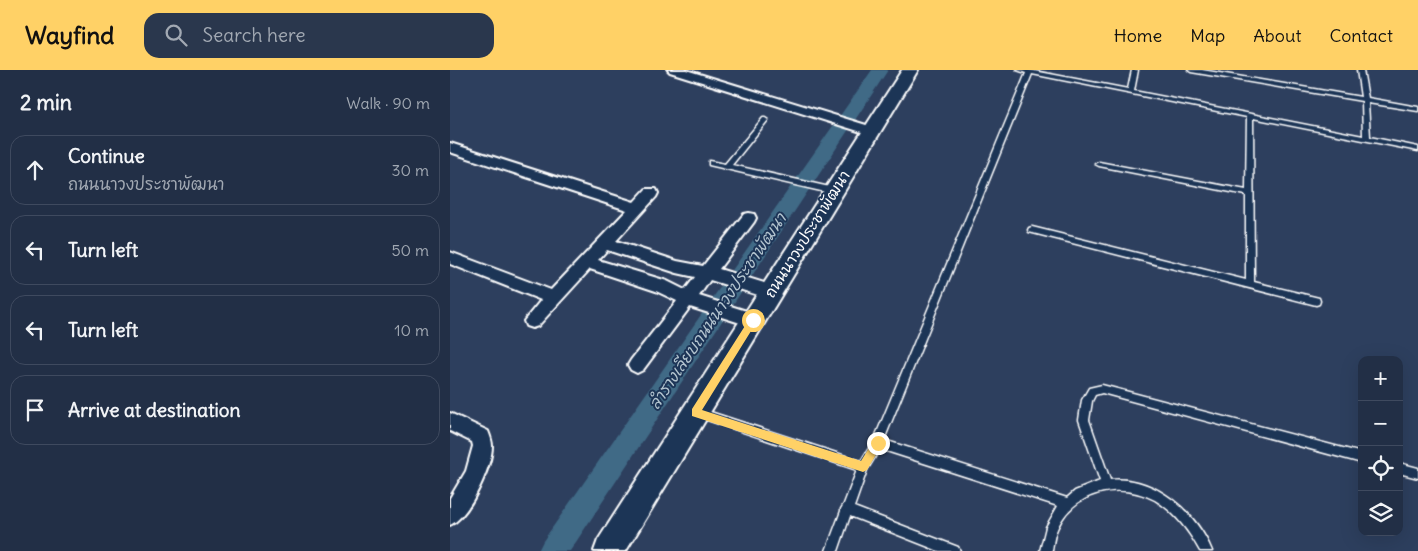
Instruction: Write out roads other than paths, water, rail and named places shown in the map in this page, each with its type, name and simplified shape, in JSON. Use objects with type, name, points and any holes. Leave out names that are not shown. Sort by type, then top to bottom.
[{"type":"street","points":[[674,70],[864,129]]},
{"type":"street","name":"ถนนนาวงประชาพัฒนา","points":[[609,551],[771,292],[824,189],[864,129],[910,70]]},
{"type":"street","points":[[450,147],[637,208]]},
{"type":"street","points":[[532,321],[651,193]]},
{"type":"street","points":[[637,365],[695,302],[749,218]]},
{"type":"street","points":[[605,243],[677,267],[714,275],[771,292]]},
{"type":"street","points":[[450,258],[553,298]]},
{"type":"street","points":[[587,262],[661,286],[695,302],[753,320]]},
{"type":"street","points":[[450,422],[481,437],[483,442],[482,452],[473,478],[450,515]]},
{"type":"lane","points":[[1020,70],[1418,149]]},
{"type":"lane","points":[[1131,91],[1135,70]]},
{"type":"lane","points":[[1191,70],[1418,109]]},
{"type":"lane","points":[[1360,70],[1365,100],[1367,138]]},
{"type":"lane","points":[[832,551],[863,467],[878,443],[1030,72]]},
{"type":"lane","points":[[1250,115],[1250,285]]},
{"type":"lane","points":[[727,166],[765,120]]},
{"type":"lane","points":[[712,163],[824,189]]},
{"type":"lane","points":[[1099,164],[1250,193]]},
{"type":"lane","points":[[1032,230],[1316,301]]},
{"type":"lane","points":[[1106,484],[1084,420],[1087,400],[1092,391],[1102,389],[1358,457]]},
{"type":"lane","points":[[696,412],[863,467]]},
{"type":"lane","points":[[878,443],[1066,504]]},
{"type":"lane","points":[[1403,469],[1418,473]]},
{"type":"lane","points":[[1046,551],[1049,532],[1056,516],[1066,504],[1084,490],[1106,484],[1130,485],[1154,494],[1177,510],[1196,532],[1206,551]]},
{"type":"lane","points":[[846,510],[954,551]]},
{"type":"waterway","name":"ลำรางเลียบถนนนาวงประชาพัฒนา","points":[[553,551],[880,70]]}]
